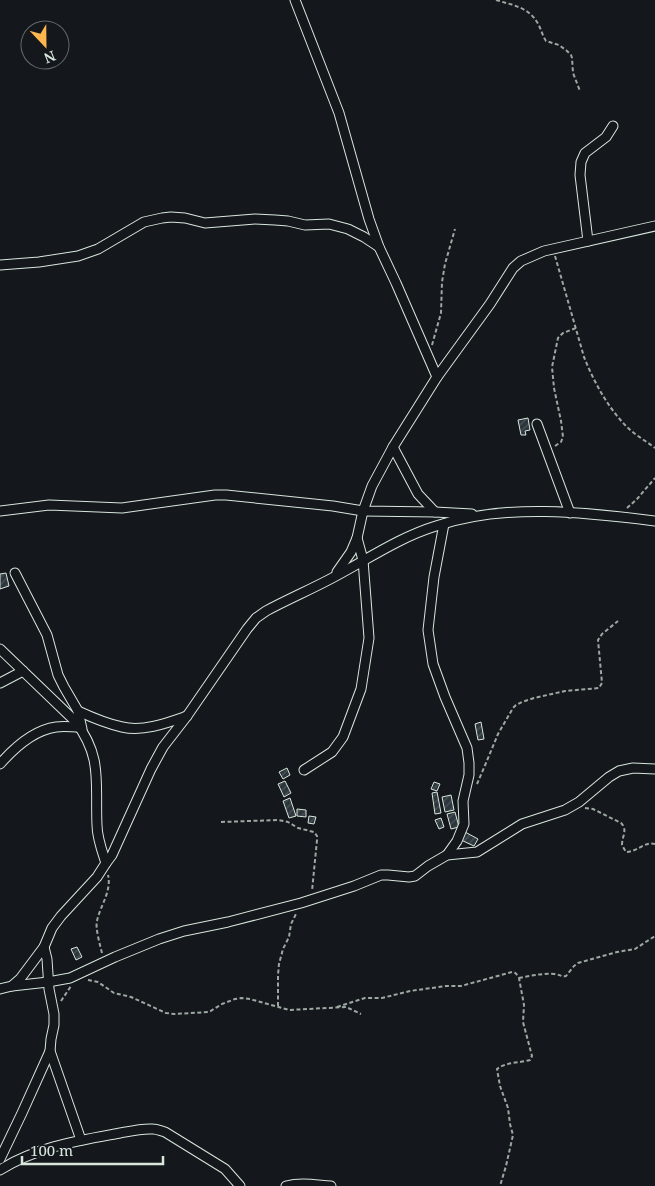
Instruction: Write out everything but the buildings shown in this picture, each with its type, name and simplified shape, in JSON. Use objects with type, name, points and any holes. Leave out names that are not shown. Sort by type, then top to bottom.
[{"type":"street","points":[[295,0],[339,113],[369,219],[379,247],[437,377]]},
{"type":"street","points":[[588,242],[580,162],[585,153],[606,137],[613,126]]},
{"type":"street","points":[[0,265],[78,256],[98,248],[144,222],[171,217],[205,223],[255,219],[288,221],[305,225],[329,224],[348,229],[379,247]]},
{"type":"street","points":[[334,577],[344,564],[357,538],[372,486],[393,448],[437,377],[490,304],[513,268],[529,256],[552,249],[655,226]]},
{"type":"street","points":[[537,424],[570,513]]},
{"type":"street","points":[[393,448],[418,494],[435,512]]},
{"type":"street","points":[[0,511],[49,505],[122,508],[226,495],[333,506],[363,512],[435,512],[484,515]]},
{"type":"street","points":[[12,986],[20,979],[44,947],[52,928],[61,916],[97,877],[112,855],[163,747],[256,618],[399,541],[444,524],[484,515],[512,512],[614,516],[655,522]]},
{"type":"street","points":[[0,989],[70,978],[159,939],[184,931],[228,922],[305,902],[388,874],[415,876],[447,855],[457,841],[463,827],[463,801],[469,775],[469,754],[433,664],[428,630],[434,577],[444,524]]},
{"type":"street","points":[[304,770],[332,752],[343,737],[361,689],[369,638],[363,560],[357,538]]},
{"type":"street","points":[[15,573],[47,635],[60,680],[78,711],[81,730]]},
{"type":"street","points":[[0,649],[59,705],[81,730],[93,754],[96,772],[97,826],[106,863]]},
{"type":"street","points":[[0,683],[23,671]]},
{"type":"street","points":[[78,711],[123,728],[154,726],[187,716]]},
{"type":"street","points":[[0,764],[30,736],[42,730],[57,726],[81,730]]},
{"type":"street","points":[[447,855],[473,854],[522,824],[565,810],[579,802],[609,777],[620,771],[633,768],[655,769]]},
{"type":"street","points":[[0,1159],[50,1051],[54,1014],[44,947]]},
{"type":"street","points":[[50,1051],[81,1140]]},
{"type":"street","points":[[0,1170],[36,1152],[81,1140],[154,1129],[165,1132],[225,1170],[240,1186]]},
{"type":"street","points":[[286,1186],[293,1184],[331,1186]]},
{"type":"path","points":[[496,0],[518,6],[528,12],[538,23],[546,40],[567,50],[572,58],[573,73],[580,91]]},
{"type":"path","points":[[428,357],[442,314],[442,282],[455,229]]},
{"type":"path","points":[[552,249],[590,372],[608,402],[627,426],[655,448]]},
{"type":"path","points":[[548,453],[563,437],[552,367],[558,338],[563,333],[576,328]]},
{"type":"path","points":[[614,516],[638,499],[655,478]]},
{"type":"path","points":[[465,788],[477,783],[498,734],[516,705],[534,698],[601,686],[602,676],[598,640],[602,634],[618,622]]},
{"type":"path","points":[[585,808],[593,809],[624,825],[622,844],[626,852],[632,852],[650,843],[655,844]]},
{"type":"path","points":[[221,822],[278,820],[314,832],[317,836],[312,890],[292,924],[279,964],[278,1007]]},
{"type":"path","points":[[103,962],[96,924],[105,900],[109,880],[106,863]]},
{"type":"path","points":[[519,978],[553,974],[562,977],[566,976],[578,963],[635,949],[655,936]]},
{"type":"path","points":[[337,1007],[365,998],[382,998],[422,989],[460,986],[512,972],[515,973],[519,978],[524,1004],[523,1022],[532,1056],[530,1060],[511,1063],[497,1069],[514,1135],[500,1186]]},
{"type":"path","points":[[84,979],[98,982],[114,993],[131,997],[166,1013],[209,1012],[222,1004],[241,998],[294,1011],[346,1007],[361,1014]]},
{"type":"path","points":[[54,1014],[62,999],[74,984]]}]
